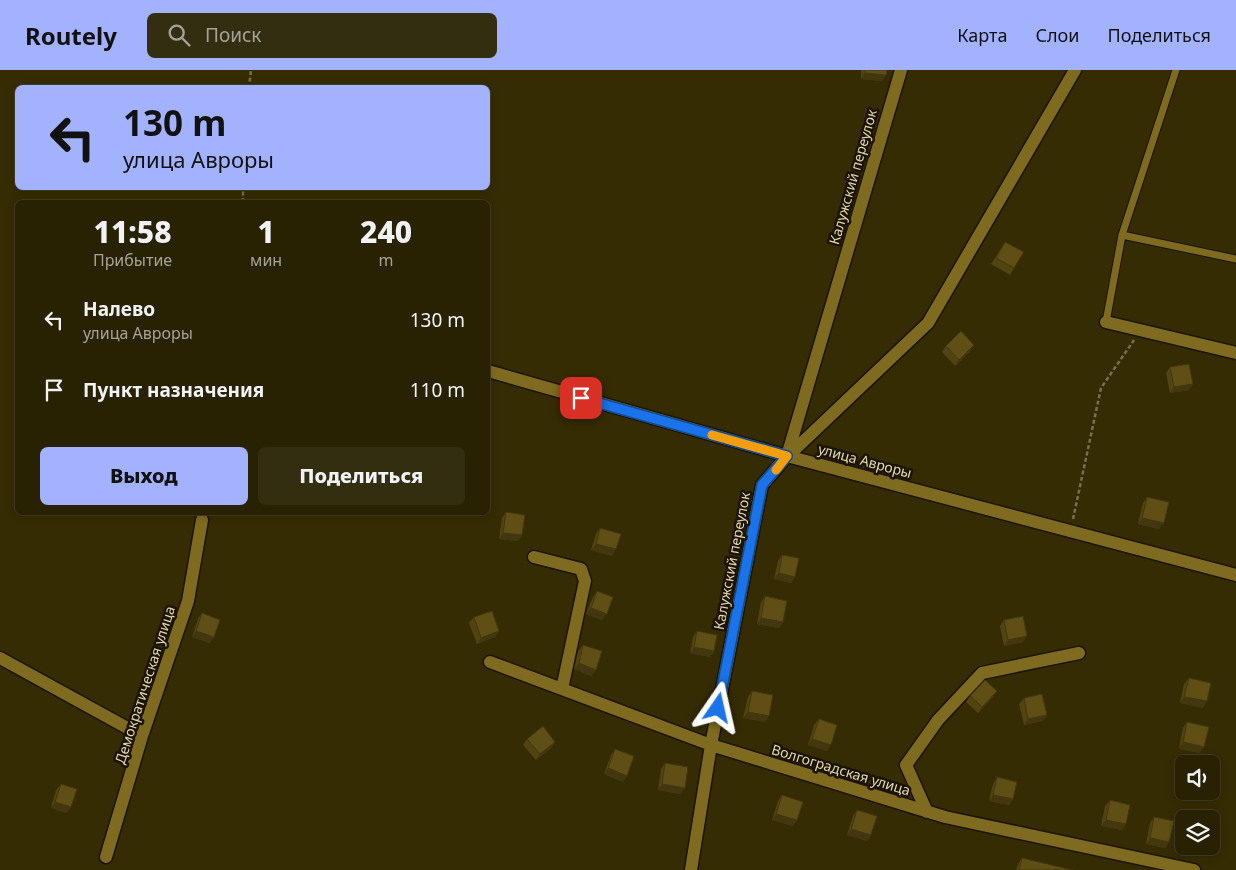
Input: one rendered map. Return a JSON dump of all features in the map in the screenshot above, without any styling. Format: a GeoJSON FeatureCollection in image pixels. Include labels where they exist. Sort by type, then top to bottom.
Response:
{"type":"FeatureCollection","features":[{"type":"Feature","properties":{"kind":"street","name":"Калужский переулок"},"geometry":{"type":"LineString","coordinates":[[691,870],[710,745],[762,485],[787,456],[901,70]]}},
{"type":"Feature","properties":{"kind":"street"},"geometry":{"type":"LineString","coordinates":[[787,456],[928,323],[1075,70]]}},
{"type":"Feature","properties":{"kind":"street"},"geometry":{"type":"LineString","coordinates":[[1106,322],[1236,353]]}},
{"type":"Feature","properties":{"kind":"street","name":"улица Авроры"},"geometry":{"type":"LineString","coordinates":[[490,372],[787,456],[1236,575]]}},
{"type":"Feature","properties":{"kind":"street","name":"Демократическая улица"},"geometry":{"type":"LineString","coordinates":[[106,857],[142,736],[188,601],[202,520]]}},
{"type":"Feature","properties":{"kind":"street"},"geometry":{"type":"LineString","coordinates":[[534,558],[580,569],[585,581],[562,689]]}},
{"type":"Feature","properties":{"kind":"street"},"geometry":{"type":"LineString","coordinates":[[927,812],[906,765],[938,720],[982,673],[1079,653]]}},
{"type":"Feature","properties":{"kind":"street"},"geometry":{"type":"LineString","coordinates":[[0,658],[142,736]]}},
{"type":"Feature","properties":{"kind":"street","name":"Волгоградская улица"},"geometry":{"type":"LineString","coordinates":[[490,662],[710,745],[927,812],[1194,870]]}},
{"type":"Feature","properties":{"kind":"lane"},"geometry":{"type":"LineString","coordinates":[[1106,322],[1122,236],[1176,70]]}},
{"type":"Feature","properties":{"kind":"lane"},"geometry":{"type":"LineString","coordinates":[[1122,236],[1236,259]]}},
{"type":"Feature","properties":{"kind":"path"},"geometry":{"type":"LineString","coordinates":[[248,85],[251,70]]}},
{"type":"Feature","properties":{"kind":"path"},"geometry":{"type":"LineString","coordinates":[[1071,531],[1102,388],[1140,331]]}},
{"type":"Feature","properties":{"kind":"building"},"geometry":{"type":"Polygon","coordinates":[[[865,70],[887,70],[886,75],[865,73],[865,70]]]}},
{"type":"Feature","properties":{"kind":"building"},"geometry":{"type":"Polygon","coordinates":[[[1005,242],[1024,252],[1014,268],[996,258],[1005,242]]]}},
{"type":"Feature","properties":{"kind":"building"},"geometry":{"type":"Polygon","coordinates":[[[961,331],[974,345],[959,360],[946,346],[961,331]]]}},
{"type":"Feature","properties":{"kind":"building"},"geometry":{"type":"Polygon","coordinates":[[[1189,364],[1193,384],[1174,387],[1170,367],[1189,364]]]}},
{"type":"Feature","properties":{"kind":"building"},"geometry":{"type":"Polygon","coordinates":[[[1147,497],[1169,502],[1164,523],[1142,518],[1147,497]]]}},
{"type":"Feature","properties":{"kind":"building"},"geometry":{"type":"Polygon","coordinates":[[[506,512],[525,515],[522,535],[503,533],[506,512]]]}},
{"type":"Feature","properties":{"kind":"building"},"geometry":{"type":"Polygon","coordinates":[[[600,528],[621,534],[616,549],[596,544],[600,528]]]}},
{"type":"Feature","properties":{"kind":"building"},"geometry":{"type":"Polygon","coordinates":[[[782,555],[799,558],[795,577],[779,573],[782,555]]]}},
{"type":"Feature","properties":{"kind":"building"},"geometry":{"type":"Polygon","coordinates":[[[597,591],[613,597],[607,614],[591,608],[597,591]]]}},
{"type":"Feature","properties":{"kind":"building"},"geometry":{"type":"Polygon","coordinates":[[[765,596],[787,601],[783,622],[761,618],[765,596]]]}},
{"type":"Feature","properties":{"kind":"building"},"geometry":{"type":"Polygon","coordinates":[[[492,611],[499,631],[481,638],[474,617],[492,611]]]}},
{"type":"Feature","properties":{"kind":"building"},"geometry":{"type":"Polygon","coordinates":[[[202,613],[220,620],[214,637],[196,631],[202,613]]]}},
{"type":"Feature","properties":{"kind":"building"},"geometry":{"type":"Polygon","coordinates":[[[1023,616],[1027,636],[1008,640],[1004,620],[1023,616]]]}},
{"type":"Feature","properties":{"kind":"building"},"geometry":{"type":"Polygon","coordinates":[[[697,631],[717,635],[714,651],[694,647],[697,631]]]}},
{"type":"Feature","properties":{"kind":"building"},"geometry":{"type":"Polygon","coordinates":[[[583,645],[602,651],[596,670],[579,663],[583,645]]]}},
{"type":"Feature","properties":{"kind":"building"},"geometry":{"type":"Polygon","coordinates":[[[1189,678],[1211,683],[1207,701],[1184,697],[1189,678]]]}},
{"type":"Feature","properties":{"kind":"building"},"geometry":{"type":"Polygon","coordinates":[[[985,680],[997,691],[982,707],[970,696],[985,680]]]}},
{"type":"Feature","properties":{"kind":"building"},"geometry":{"type":"Polygon","coordinates":[[[752,691],[773,695],[769,716],[748,712],[752,691]]]}},
{"type":"Feature","properties":{"kind":"building"},"geometry":{"type":"Polygon","coordinates":[[[1042,694],[1047,715],[1028,719],[1024,698],[1042,694]]]}},
{"type":"Feature","properties":{"kind":"building"},"geometry":{"type":"Polygon","coordinates":[[[819,719],[837,725],[831,745],[812,739],[819,719]]]}},
{"type":"Feature","properties":{"kind":"building"},"geometry":{"type":"Polygon","coordinates":[[[1187,722],[1209,727],[1204,747],[1183,742],[1187,722]]]}},
{"type":"Feature","properties":{"kind":"building"},"geometry":{"type":"Polygon","coordinates":[[[543,726],[555,742],[540,754],[527,739],[543,726]]]}},
{"type":"Feature","properties":{"kind":"building"},"geometry":{"type":"Polygon","coordinates":[[[615,749],[634,756],[627,776],[608,768],[615,749]]]}},
{"type":"Feature","properties":{"kind":"building"},"geometry":{"type":"Polygon","coordinates":[[[665,763],[688,767],[685,788],[662,784],[665,763]]]}},
{"type":"Feature","properties":{"kind":"building"},"geometry":{"type":"Polygon","coordinates":[[[997,777],[1017,782],[1013,799],[993,795],[997,777]]]}},
{"type":"Feature","properties":{"kind":"building"},"geometry":{"type":"Polygon","coordinates":[[[61,784],[77,789],[71,807],[55,802],[61,784]]]}},
{"type":"Feature","properties":{"kind":"building"},"geometry":{"type":"Polygon","coordinates":[[[782,795],[803,802],[797,820],[776,814],[782,795]]]}},
{"type":"Feature","properties":{"kind":"building"},"geometry":{"type":"Polygon","coordinates":[[[1110,800],[1130,805],[1126,824],[1106,820],[1110,800]]]}},
{"type":"Feature","properties":{"kind":"building"},"geometry":{"type":"Polygon","coordinates":[[[857,810],[877,816],[871,835],[851,829],[857,810]]]}},
{"type":"Feature","properties":{"kind":"building"},"geometry":{"type":"Polygon","coordinates":[[[1154,817],[1174,821],[1169,842],[1150,838],[1154,817]]]}},
{"type":"Feature","properties":{"kind":"building"},"geometry":{"type":"Polygon","coordinates":[[[1022,858],[1073,870],[1019,870],[1022,858]]]}},
{"type":"Feature","properties":{"kind":"slow traffic"},"geometry":{"type":"LineString","coordinates":[[712,435],[787,456],[776,470]]}},
{"type":"Feature","properties":{"kind":"route"},"geometry":{"type":"LineString","coordinates":[[581,398],[787,456],[762,485],[718,708]]}}]}
